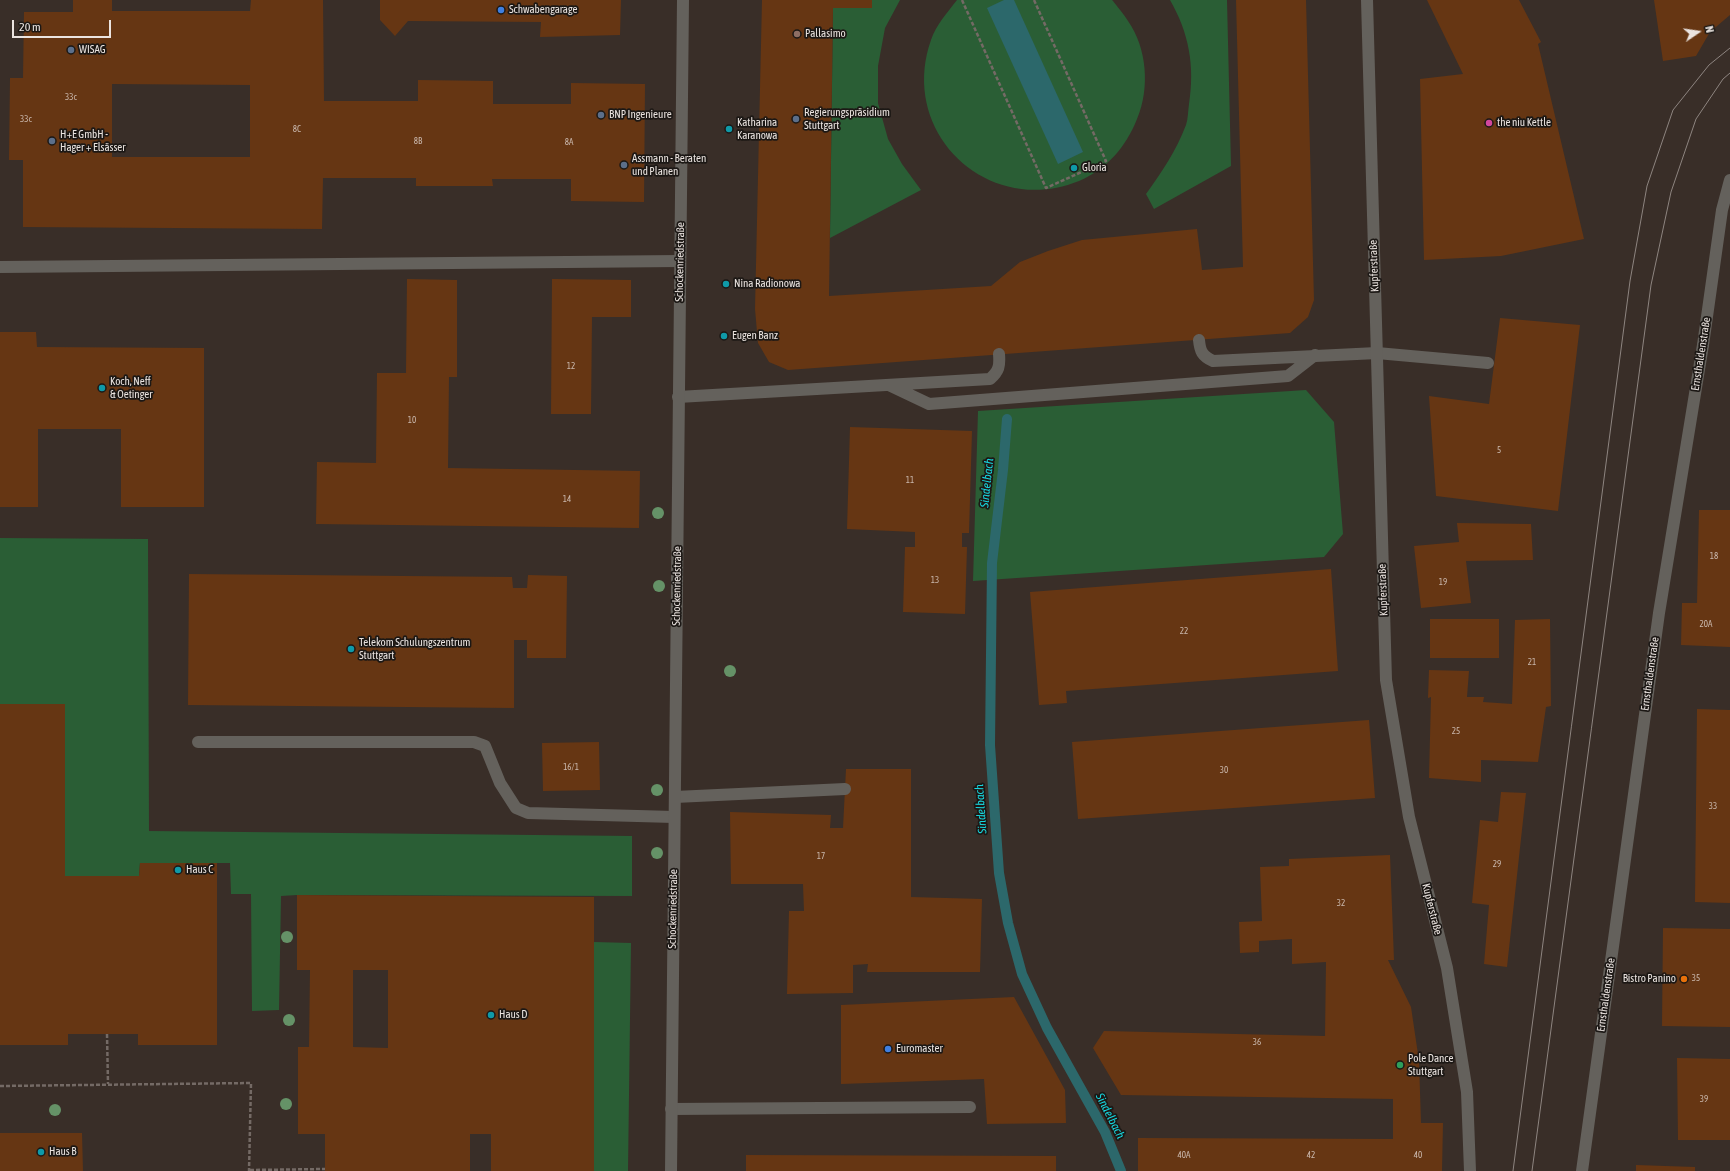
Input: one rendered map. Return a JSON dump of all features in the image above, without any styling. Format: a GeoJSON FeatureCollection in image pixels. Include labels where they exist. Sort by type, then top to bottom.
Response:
{"type":"FeatureCollection","features":[{"type":"Feature","properties":{"kind":"street","name":"Schockenriedstraße"},"geometry":{"type":"LineString","coordinates":[[671,1171],[683,0]]}},
{"type":"Feature","properties":{"kind":"street","name":"Kupferstraße"},"geometry":{"type":"LineString","coordinates":[[1367,0],[1386,680],[1409,817],[1447,968],[1467,1092],[1470,1171]]}},
{"type":"Feature","properties":{"kind":"street","name":"Ernsthaldenstraße"},"geometry":{"type":"LineString","coordinates":[[1582,1171],[1658,621],[1704,346],[1722,210],[1730,180]]}},
{"type":"Feature","properties":{"kind":"street"},"geometry":{"type":"LineString","coordinates":[[0,267],[680,261]]}},
{"type":"Feature","properties":{"kind":"street"},"geometry":{"type":"LineString","coordinates":[[1199,340],[1200,349],[1204,357],[1213,361],[1377,353],[1488,363]]}},
{"type":"Feature","properties":{"kind":"street"},"geometry":{"type":"LineString","coordinates":[[678,397],[990,379],[997,373],[1000,366],[999,354]]}},
{"type":"Feature","properties":{"kind":"street"},"geometry":{"type":"LineString","coordinates":[[889,385],[929,404],[1288,376],[1315,355]]}},
{"type":"Feature","properties":{"kind":"street"},"geometry":{"type":"LineString","coordinates":[[198,742],[474,742],[485,746],[500,783],[516,808],[528,813],[674,817]]}},
{"type":"Feature","properties":{"kind":"street"},"geometry":{"type":"LineString","coordinates":[[674,797],[845,789]]}},
{"type":"Feature","properties":{"kind":"street"},"geometry":{"type":"LineString","coordinates":[[671,1110],[970,1107]]}},
{"type":"Feature","properties":{"kind":"path"},"geometry":{"type":"LineString","coordinates":[[962,0],[1046,188],[1106,161],[1034,0]]}},
{"type":"Feature","properties":{"kind":"path"},"geometry":{"type":"LineString","coordinates":[[107,1034],[108,1084]]}},
{"type":"Feature","properties":{"kind":"path"},"geometry":{"type":"LineString","coordinates":[[0,1086],[251,1083],[250,1170],[325,1169]]}},
{"type":"Feature","properties":{"kind":"green space"},"geometry":{"type":"Polygon","coordinates":[[[872,0],[900,0],[885,28],[878,66],[878,103],[888,139],[902,164],[921,190],[830,238],[833,8],[872,0]]]}},
{"type":"Feature","properties":{"kind":"green space"},"geometry":{"type":"Polygon","coordinates":[[[957,0],[1113,1],[1126,18],[1139,43],[1143,56],[1145,81],[1144,94],[1137,119],[1121,148],[1107,163],[1089,176],[1079,181],[1045,189],[1013,188],[983,177],[958,159],[939,135],[927,106],[924,74],[933,35],[942,19],[957,0]]]}},
{"type":"Feature","properties":{"kind":"green space"},"geometry":{"type":"Polygon","coordinates":[[[1170,0],[1227,0],[1231,166],[1154,209],[1146,194],[1158,178],[1182,135],[1187,120],[1191,90],[1191,63],[1186,37],[1177,12],[1170,0]]]}},
{"type":"Feature","properties":{"kind":"green space"},"geometry":{"type":"Polygon","coordinates":[[[1306,390],[1334,422],[1343,534],[1324,557],[973,581],[978,411],[1306,390]]]}},
{"type":"Feature","properties":{"kind":"green space"},"geometry":{"type":"Polygon","coordinates":[[[0,538],[148,539],[149,831],[632,836],[632,896],[281,896],[279,1010],[252,1011],[251,894],[231,894],[230,863],[140,863],[139,876],[65,876],[65,704],[0,704],[0,538]]]}},
{"type":"Feature","properties":{"kind":"green space"},"geometry":{"type":"Polygon","coordinates":[[[594,942],[631,943],[628,1171],[594,1171],[594,942]]]}},
{"type":"Feature","properties":{"kind":"water"},"geometry":{"type":"Polygon","coordinates":[[[1004,0],[1014,0],[1083,152],[1058,164],[987,8],[1004,0]]]}},
{"type":"Feature","properties":{"kind":"building"},"geometry":{"type":"Polygon","coordinates":[[[73,0],[112,0],[112,11],[250,11],[251,0],[323,0],[324,101],[418,101],[418,80],[493,81],[493,104],[571,104],[571,83],[645,84],[644,202],[571,201],[571,179],[492,179],[493,186],[416,186],[416,178],[323,178],[322,229],[23,227],[23,160],[9,160],[10,78],[23,78],[24,12],[73,12],[73,0]],[[112,84],[112,157],[250,157],[250,85],[112,84]]]}},
{"type":"Feature","properties":{"kind":"building","name":"Schwabengarage"},"geometry":{"type":"Polygon","coordinates":[[[380,0],[621,0],[620,35],[540,37],[541,22],[408,21],[395,36],[380,20],[380,0]]]}},
{"type":"Feature","properties":{"kind":"building","name":"Regierungspräsidium Stuttgart"},"geometry":{"type":"Polygon","coordinates":[[[762,0],[872,0],[872,8],[833,8],[829,296],[991,286],[1020,262],[1082,240],[1197,229],[1202,270],[1243,267],[1236,0],[1306,0],[1314,300],[1308,317],[1290,333],[788,370],[769,362],[758,343],[755,309],[762,0]]]}},
{"type":"Feature","properties":{"kind":"building","name":"the niu Kettle"},"geometry":{"type":"Polygon","coordinates":[[[1427,0],[1519,0],[1541,42],[1538,44],[1584,239],[1501,256],[1424,260],[1420,79],[1463,74],[1427,0]]]}},
{"type":"Feature","properties":{"kind":"building"},"geometry":{"type":"Polygon","coordinates":[[[1654,0],[1730,0],[1730,15],[1710,32],[1696,56],[1663,61],[1654,0]]]}},
{"type":"Feature","properties":{"kind":"building"},"geometry":{"type":"Polygon","coordinates":[[[407,279],[457,280],[457,377],[449,377],[448,468],[640,471],[639,528],[316,524],[317,462],[376,463],[377,373],[406,373],[407,279]]]}},
{"type":"Feature","properties":{"kind":"building"},"geometry":{"type":"Polygon","coordinates":[[[552,279],[631,280],[631,317],[592,317],[591,414],[551,414],[552,279]]]}},
{"type":"Feature","properties":{"kind":"building"},"geometry":{"type":"Polygon","coordinates":[[[1500,318],[1580,325],[1558,511],[1436,496],[1429,396],[1489,404],[1500,318]]]}},
{"type":"Feature","properties":{"kind":"building","name":"Koch, Neff & Oetinger"},"geometry":{"type":"Polygon","coordinates":[[[0,332],[36,332],[37,347],[204,348],[204,507],[121,507],[121,429],[38,429],[38,507],[0,507],[0,332]]]}},
{"type":"Feature","properties":{"kind":"building"},"geometry":{"type":"Polygon","coordinates":[[[850,427],[972,431],[969,533],[962,533],[962,547],[967,547],[965,614],[903,612],[905,547],[915,547],[915,532],[847,529],[850,427]]]}},
{"type":"Feature","properties":{"kind":"building"},"geometry":{"type":"Polygon","coordinates":[[[1699,510],[1730,510],[1730,647],[1681,645],[1682,603],[1697,603],[1699,510]]]}},
{"type":"Feature","properties":{"kind":"building"},"geometry":{"type":"Polygon","coordinates":[[[1457,523],[1531,524],[1533,560],[1466,561],[1471,603],[1421,608],[1414,546],[1459,542],[1457,523]]]}},
{"type":"Feature","properties":{"kind":"building"},"geometry":{"type":"Polygon","coordinates":[[[1331,569],[1338,671],[1066,691],[1067,703],[1039,705],[1030,592],[1331,569]]]}},
{"type":"Feature","properties":{"kind":"building","name":"Telekom Schulungszentrum Stuttgart"},"geometry":{"type":"Polygon","coordinates":[[[189,574],[512,577],[513,588],[527,588],[528,575],[567,576],[566,658],[527,658],[527,640],[514,640],[514,708],[188,705],[189,574]]]}},
{"type":"Feature","properties":{"kind":"building"},"geometry":{"type":"Polygon","coordinates":[[[1430,619],[1499,619],[1499,658],[1430,658],[1430,619]]]}},
{"type":"Feature","properties":{"kind":"building"},"geometry":{"type":"Polygon","coordinates":[[[1550,619],[1551,706],[1546,707],[1538,762],[1481,760],[1481,782],[1429,778],[1431,697],[1428,698],[1429,670],[1469,671],[1467,697],[1484,697],[1483,702],[1512,704],[1515,620],[1550,619]]]}},
{"type":"Feature","properties":{"kind":"building","name":"Haus C"},"geometry":{"type":"Polygon","coordinates":[[[0,704],[65,704],[65,876],[139,876],[140,863],[217,863],[217,1045],[138,1045],[138,1034],[68,1034],[68,1045],[0,1045],[0,704]]]}},
{"type":"Feature","properties":{"kind":"building"},"geometry":{"type":"Polygon","coordinates":[[[1697,709],[1730,710],[1730,903],[1695,902],[1697,709]]]}},
{"type":"Feature","properties":{"kind":"building"},"geometry":{"type":"Polygon","coordinates":[[[1369,720],[1375,798],[1078,819],[1072,742],[1369,720]]]}},
{"type":"Feature","properties":{"kind":"building"},"geometry":{"type":"Polygon","coordinates":[[[599,742],[600,790],[543,791],[542,743],[599,742]]]}},
{"type":"Feature","properties":{"kind":"building"},"geometry":{"type":"Polygon","coordinates":[[[846,769],[911,769],[911,897],[982,899],[980,972],[867,972],[868,964],[853,965],[853,993],[787,994],[789,911],[804,911],[803,884],[731,884],[730,812],[831,815],[830,828],[843,828],[846,769]]]}},
{"type":"Feature","properties":{"kind":"building"},"geometry":{"type":"Polygon","coordinates":[[[1501,792],[1526,793],[1507,967],[1484,964],[1489,905],[1472,903],[1480,820],[1498,822],[1501,792]]]}},
{"type":"Feature","properties":{"kind":"building"},"geometry":{"type":"Polygon","coordinates":[[[1390,855],[1394,960],[1388,960],[1411,1007],[1419,1061],[1421,1123],[1443,1123],[1442,1171],[1138,1171],[1138,1138],[1393,1139],[1393,1099],[1121,1095],[1093,1048],[1104,1031],[1325,1036],[1326,962],[1292,964],[1292,939],[1259,941],[1259,952],[1240,953],[1239,922],[1262,921],[1260,867],[1289,866],[1289,859],[1390,855]]]}},
{"type":"Feature","properties":{"kind":"building","name":"Haus D"},"geometry":{"type":"Polygon","coordinates":[[[297,895],[594,897],[594,1171],[491,1171],[491,1134],[470,1134],[470,1171],[325,1171],[325,1134],[298,1134],[298,1047],[309,1047],[310,970],[297,970],[297,895]],[[353,970],[353,1047],[388,1048],[388,970],[353,970]]]}},
{"type":"Feature","properties":{"kind":"building"},"geometry":{"type":"Polygon","coordinates":[[[1663,928],[1730,929],[1730,1027],[1662,1026],[1663,928]]]}},
{"type":"Feature","properties":{"kind":"building"},"geometry":{"type":"Polygon","coordinates":[[[1014,997],[1065,1090],[1066,1123],[987,1124],[984,1079],[841,1084],[841,1005],[1014,997]]]}},
{"type":"Feature","properties":{"kind":"building"},"geometry":{"type":"Polygon","coordinates":[[[1677,1058],[1730,1059],[1730,1140],[1678,1140],[1677,1058]]]}},
{"type":"Feature","properties":{"kind":"building","name":"Haus B"},"geometry":{"type":"Polygon","coordinates":[[[0,1133],[82,1133],[83,1171],[0,1171],[0,1133]]]}},
{"type":"Feature","properties":{"kind":"building"},"geometry":{"type":"Polygon","coordinates":[[[746,1155],[1056,1156],[1056,1171],[746,1171],[746,1155]]]}},
{"type":"Feature","properties":{"kind":"building"},"geometry":{"type":"Polygon","coordinates":[[[1636,1165],[1695,1167],[1695,1171],[1636,1171],[1636,1165]]]}},
{"type":"Feature","properties":{"kind":"waterway","name":"Sindelbach"},"geometry":{"type":"LineString","coordinates":[[1007,419],[1003,470],[992,563],[990,745],[999,873],[1008,923],[1022,974],[1047,1028],[1105,1132],[1121,1171]]}},
{"type":"Feature","properties":{"kind":"tram line"},"geometry":{"type":"LineString","coordinates":[[1513,1171],[1630,281],[1647,186],[1673,110],[1709,65],[1730,48]]}},
{"type":"Feature","properties":{"kind":"tram line"},"geometry":{"type":"LineString","coordinates":[[1532,1171],[1651,285],[1671,192],[1696,119],[1723,79],[1730,73]]}},
{"type":"Feature","properties":{"kind":"place","name":"Schwabengarage"},"geometry":{"type":"Point","coordinates":[501,10]}},
{"type":"Feature","properties":{"kind":"place","name":"Pallasimo"},"geometry":{"type":"Point","coordinates":[797,34]}},
{"type":"Feature","properties":{"kind":"place","name":"WISAG"},"geometry":{"type":"Point","coordinates":[71,50]}},
{"type":"Feature","properties":{"kind":"place","name":"BNP Ingenieure"},"geometry":{"type":"Point","coordinates":[601,115]}},
{"type":"Feature","properties":{"kind":"place","name":"Regierungspräsidium Stuttgart"},"geometry":{"type":"Point","coordinates":[796,119]}},
{"type":"Feature","properties":{"kind":"place","name":"the niu Kettle"},"geometry":{"type":"Point","coordinates":[1489,123]}},
{"type":"Feature","properties":{"kind":"place","name":"Katharina Karanowa"},"geometry":{"type":"Point","coordinates":[729,129]}},
{"type":"Feature","properties":{"kind":"place","name":"H+E GmbH - Hager + Elsässer"},"geometry":{"type":"Point","coordinates":[52,141]}},
{"type":"Feature","properties":{"kind":"place","name":"Assmann - Beraten und Planen"},"geometry":{"type":"Point","coordinates":[624,165]}},
{"type":"Feature","properties":{"kind":"place","name":"Gloria"},"geometry":{"type":"Point","coordinates":[1074,168]}},
{"type":"Feature","properties":{"kind":"place","name":"Nina Radionowa"},"geometry":{"type":"Point","coordinates":[726,284]}},
{"type":"Feature","properties":{"kind":"place","name":"Eugen Banz"},"geometry":{"type":"Point","coordinates":[724,336]}},
{"type":"Feature","properties":{"kind":"place","name":"Koch, Neff & Oetinger"},"geometry":{"type":"Point","coordinates":[102,388]}},
{"type":"Feature","properties":{"kind":"place","name":"Telekom Schulungszentrum Stuttgart"},"geometry":{"type":"Point","coordinates":[351,649]}},
{"type":"Feature","properties":{"kind":"place","name":"Haus C"},"geometry":{"type":"Point","coordinates":[178,870]}},
{"type":"Feature","properties":{"kind":"place","name":"Bistro Panino"},"geometry":{"type":"Point","coordinates":[1684,979]}},
{"type":"Feature","properties":{"kind":"place","name":"Haus D"},"geometry":{"type":"Point","coordinates":[491,1015]}},
{"type":"Feature","properties":{"kind":"place","name":"Euromaster"},"geometry":{"type":"Point","coordinates":[888,1049]}},
{"type":"Feature","properties":{"kind":"place","name":"Pole Dance Stuttgart"},"geometry":{"type":"Point","coordinates":[1400,1065]}},
{"type":"Feature","properties":{"kind":"place","name":"Haus B"},"geometry":{"type":"Point","coordinates":[41,1152]}}]}
